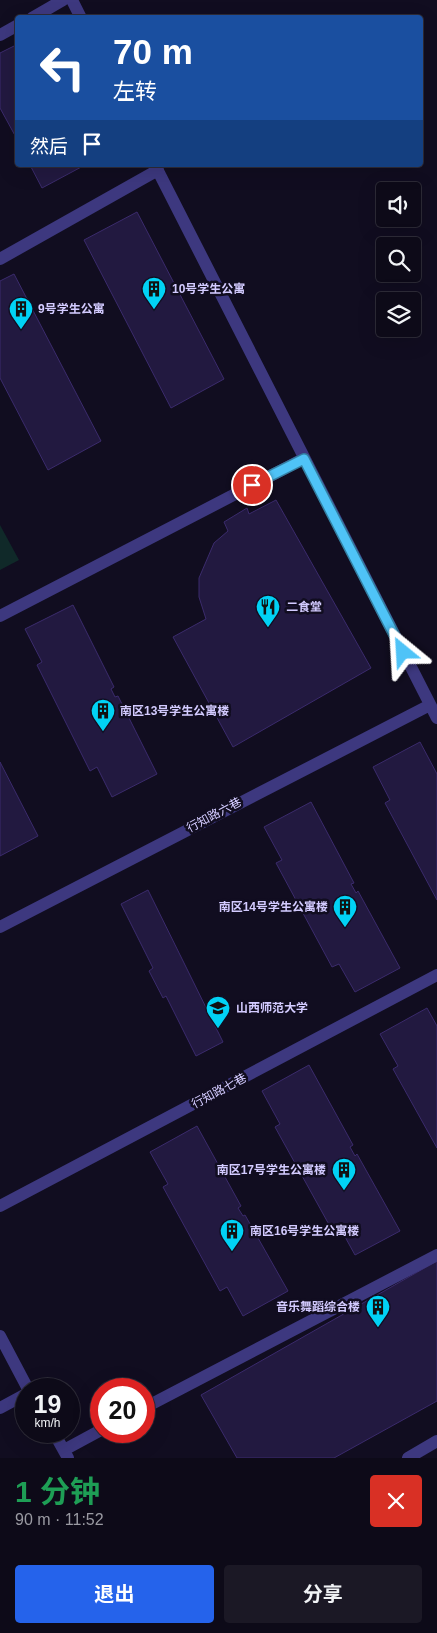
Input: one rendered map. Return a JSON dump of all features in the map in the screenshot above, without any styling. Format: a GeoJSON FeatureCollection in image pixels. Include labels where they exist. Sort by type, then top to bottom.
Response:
{"type":"FeatureCollection","features":[{"type":"Feature","properties":{"kind":"lane"},"geometry":{"type":"LineString","coordinates":[[37,15],[63,0]]}},
{"type":"Feature","properties":{"kind":"lane"},"geometry":{"type":"LineString","coordinates":[[72,0],[80,15]]}},
{"type":"Feature","properties":{"kind":"lane"},"geometry":{"type":"LineString","coordinates":[[0,35],[15,27]]}},
{"type":"Feature","properties":{"kind":"lane"},"geometry":{"type":"LineString","coordinates":[[0,259],[157,168],[437,718]]}},
{"type":"Feature","properties":{"kind":"lane"},"geometry":{"type":"LineString","coordinates":[[0,616],[304,459]]}},
{"type":"Feature","properties":{"kind":"lane","name":"行知路六巷"},"geometry":{"type":"LineString","coordinates":[[0,927],[430,705]]}},
{"type":"Feature","properties":{"kind":"lane","name":"行知路七巷"},"geometry":{"type":"LineString","coordinates":[[0,1206],[437,975]]}},
{"type":"Feature","properties":{"kind":"lane"},"geometry":{"type":"LineString","coordinates":[[155,1402],[437,1255]]}},
{"type":"Feature","properties":{"kind":"lane"},"geometry":{"type":"LineString","coordinates":[[0,1336],[22,1378]]}},
{"type":"Feature","properties":{"kind":"lane"},"geometry":{"type":"LineString","coordinates":[[0,1408],[15,1400]]}},
{"type":"Feature","properties":{"kind":"lane"},"geometry":{"type":"LineString","coordinates":[[60,1443],[66,1454],[90,1438]]}},
{"type":"Feature","properties":{"kind":"lane"},"geometry":{"type":"LineString","coordinates":[[408,1458],[437,1441]]}},
{"type":"Feature","properties":{"kind":"green space"},"geometry":{"type":"Polygon","coordinates":[[[0,525],[19,560],[0,570],[0,525]]]}},
{"type":"Feature","properties":{"kind":"building"},"geometry":{"type":"Polygon","coordinates":[[[15,46],[15,136],[0,108],[0,53],[15,46]]]}},
{"type":"Feature","properties":{"kind":"building"},"geometry":{"type":"Polygon","coordinates":[[[31,167],[81,167],[42,188],[31,167]]]}},
{"type":"Feature","properties":{"kind":"building","name":"10号学生公寓"},"geometry":{"type":"Polygon","coordinates":[[[137,212],[224,379],[171,408],[84,240],[137,212]]]}},
{"type":"Feature","properties":{"kind":"building","name":"9号学生公寓"},"geometry":{"type":"Polygon","coordinates":[[[14,274],[101,441],[48,470],[0,378],[0,281],[14,274]]]}},
{"type":"Feature","properties":{"kind":"building","name":"二食堂"},"geometry":{"type":"Polygon","coordinates":[[[276,500],[371,668],[233,747],[173,637],[206,619],[199,597],[199,578],[214,543],[228,531],[224,522],[247,508],[249,514],[276,500]]]}},
{"type":"Feature","properties":{"kind":"building","name":"南区13号学生公寓楼"},"geometry":{"type":"Polygon","coordinates":[[[73,605],[114,687],[111,689],[115,697],[118,696],[157,774],[112,797],[97,767],[90,771],[37,665],[42,662],[25,629],[73,605]]]}},
{"type":"Feature","properties":{"kind":"building"},"geometry":{"type":"Polygon","coordinates":[[[420,742],[437,774],[437,900],[385,803],[390,800],[373,767],[420,742]]]}},
{"type":"Feature","properties":{"kind":"building"},"geometry":{"type":"Polygon","coordinates":[[[0,762],[38,836],[0,856],[0,762]]]}},
{"type":"Feature","properties":{"kind":"building","name":"南区14号学生公寓楼"},"geometry":{"type":"Polygon","coordinates":[[[311,802],[354,883],[351,884],[356,893],[358,891],[400,968],[355,992],[339,964],[332,967],[276,863],[282,860],[264,827],[311,802]]]}},
{"type":"Feature","properties":{"kind":"building"},"geometry":{"type":"Polygon","coordinates":[[[148,890],[223,1042],[196,1056],[166,996],[163,998],[149,971],[153,968],[121,904],[148,890]]]}},
{"type":"Feature","properties":{"kind":"building"},"geometry":{"type":"Polygon","coordinates":[[[427,1008],[437,1026],[437,1148],[393,1069],[398,1066],[380,1034],[427,1008]]]}},
{"type":"Feature","properties":{"kind":"building","name":"南区17号学生公寓楼"},"geometry":{"type":"Polygon","coordinates":[[[309,1065],[353,1145],[350,1147],[355,1156],[357,1154],[400,1231],[355,1255],[339,1226],[332,1230],[275,1127],[280,1124],[262,1091],[309,1065]]]}},
{"type":"Feature","properties":{"kind":"building","name":"南区16号学生公寓楼"},"geometry":{"type":"Polygon","coordinates":[[[197,1126],[241,1206],[238,1208],[243,1216],[245,1215],[288,1291],[243,1316],[227,1287],[220,1291],[163,1187],[168,1184],[150,1152],[197,1126]]]}},
{"type":"Feature","properties":{"kind":"building","name":"音乐舞蹈综合楼"},"geometry":{"type":"Polygon","coordinates":[[[437,1261],[437,1401],[334,1458],[237,1458],[201,1395],[437,1261]]]}},
{"type":"Feature","properties":{"kind":"place","name":"10号学生公寓"},"geometry":{"type":"Point","coordinates":[154,310]}},
{"type":"Feature","properties":{"kind":"place","name":"9号学生公寓"},"geometry":{"type":"Point","coordinates":[21,330]}},
{"type":"Feature","properties":{"kind":"place","name":"二食堂"},"geometry":{"type":"Point","coordinates":[268,628]}},
{"type":"Feature","properties":{"kind":"place","name":"南区13号学生公寓楼"},"geometry":{"type":"Point","coordinates":[103,732]}},
{"type":"Feature","properties":{"kind":"place","name":"南区14号学生公寓楼"},"geometry":{"type":"Point","coordinates":[345,928]}},
{"type":"Feature","properties":{"kind":"place","name":"山西师范大学"},"geometry":{"type":"Point","coordinates":[218,1029]}},
{"type":"Feature","properties":{"kind":"place","name":"南区17号学生公寓楼"},"geometry":{"type":"Point","coordinates":[344,1191]}},
{"type":"Feature","properties":{"kind":"place","name":"南区16号学生公寓楼"},"geometry":{"type":"Point","coordinates":[232,1252]}},
{"type":"Feature","properties":{"kind":"place","name":"音乐舞蹈综合楼"},"geometry":{"type":"Point","coordinates":[378,1328]}},
{"type":"Feature","properties":{"kind":"route"},"geometry":{"type":"LineString","coordinates":[[252,485],[304,459],[403,652]]}}]}
